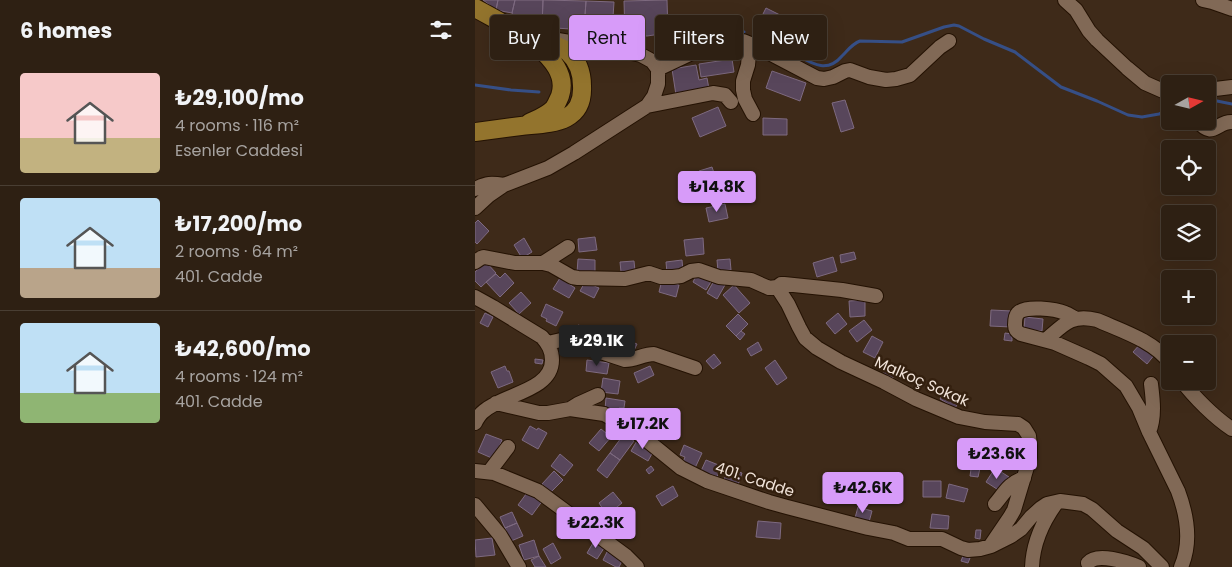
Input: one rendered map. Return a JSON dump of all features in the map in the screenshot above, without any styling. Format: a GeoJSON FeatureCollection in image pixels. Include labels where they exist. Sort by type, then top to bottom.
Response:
{"type":"FeatureCollection","features":[{"type":"Feature","properties":{"kind":"main road"},"geometry":{"type":"LineString","coordinates":[[475,8],[490,16]]}},
{"type":"Feature","properties":{"kind":"main road"},"geometry":{"type":"LineString","coordinates":[[475,132],[546,124],[564,120],[575,110],[583,88],[581,75],[573,58],[559,47]]}},
{"type":"Feature","properties":{"kind":"street"},"geometry":{"type":"LineString","coordinates":[[1065,0],[1076,10],[1097,40],[1145,83],[1161,90]]}},
{"type":"Feature","properties":{"kind":"street"},"geometry":{"type":"LineString","coordinates":[[1203,0],[1232,8]]}},
{"type":"Feature","properties":{"kind":"street"},"geometry":{"type":"LineString","coordinates":[[659,69],[713,43],[733,39],[751,44],[817,78],[833,78],[850,70],[869,77],[886,80],[910,74],[949,41]]}},
{"type":"Feature","properties":{"kind":"street"},"geometry":{"type":"LineString","coordinates":[[559,40],[641,55],[652,61],[659,69],[658,84],[654,96],[647,106]]}},
{"type":"Feature","properties":{"kind":"street"},"geometry":{"type":"LineString","coordinates":[[751,44],[743,81],[743,90],[753,114]]}},
{"type":"Feature","properties":{"kind":"street"},"geometry":{"type":"LineString","coordinates":[[1216,89],[1232,87]]}},
{"type":"Feature","properties":{"kind":"street"},"geometry":{"type":"LineString","coordinates":[[475,208],[504,185],[548,168],[647,106],[713,93],[725,95],[731,102]]}},
{"type":"Feature","properties":{"kind":"street"},"geometry":{"type":"LineString","coordinates":[[1216,128],[1228,122]]}},
{"type":"Feature","properties":{"kind":"street"},"geometry":{"type":"LineString","coordinates":[[475,189],[491,183],[504,185]]}},
{"type":"Feature","properties":{"kind":"street"},"geometry":{"type":"LineString","coordinates":[[543,263],[568,247]]}},
{"type":"Feature","properties":{"kind":"street"},"geometry":{"type":"LineString","coordinates":[[475,262],[484,257],[515,263],[543,263],[578,278],[625,279],[649,273],[673,278],[691,271],[704,270],[719,277],[748,279],[769,288],[787,284],[876,296]]}},
{"type":"Feature","properties":{"kind":"street","name":"Malkoç Sokak"},"geometry":{"type":"LineString","coordinates":[[777,287],[805,338],[817,348],[841,362],[916,399],[959,417],[985,422],[1017,424],[1024,428],[1029,436],[1030,457],[1011,517],[991,546]]}},
{"type":"Feature","properties":{"kind":"street"},"geometry":{"type":"LineString","coordinates":[[475,298],[516,320],[542,337],[552,353],[552,364],[545,379],[479,411],[475,423]]}},
{"type":"Feature","properties":{"kind":"street"},"geometry":{"type":"LineString","coordinates":[[1076,319],[1059,311],[1027,308],[1016,316],[1015,325],[1017,332],[1029,337],[1046,340],[1101,364],[1126,386],[1139,408],[1181,500],[1188,536],[1187,551],[1181,567]]}},
{"type":"Feature","properties":{"kind":"street"},"geometry":{"type":"LineString","coordinates":[[1046,340],[1065,324],[1076,319],[1085,318],[1097,320],[1132,336],[1161,352]]}},
{"type":"Feature","properties":{"kind":"street"},"geometry":{"type":"LineString","coordinates":[[547,343],[561,340],[568,341],[625,360],[654,354],[695,368]]}},
{"type":"Feature","properties":{"kind":"street"},"geometry":{"type":"LineString","coordinates":[[1149,432],[1152,425],[1153,408],[1151,384]]}},
{"type":"Feature","properties":{"kind":"street"},"geometry":{"type":"LineString","coordinates":[[1190,390],[1212,413],[1232,429]]}},
{"type":"Feature","properties":{"kind":"street"},"geometry":{"type":"LineString","coordinates":[[570,409],[584,401],[599,400],[585,411]]}},
{"type":"Feature","properties":{"kind":"street","name":"401. Cadde"},"geometry":{"type":"LineString","coordinates":[[496,403],[548,414],[570,409],[604,414],[639,434],[681,468],[707,481],[769,502],[867,528],[894,533],[909,539],[942,539],[968,550],[991,546],[1006,539],[1016,533],[1041,508],[1047,504],[1057,502]]}},
{"type":"Feature","properties":{"kind":"street"},"geometry":{"type":"LineString","coordinates":[[489,472],[508,447]]}},
{"type":"Feature","properties":{"kind":"street"},"geometry":{"type":"LineString","coordinates":[[475,471],[489,472],[538,491],[626,556],[637,567]]}},
{"type":"Feature","properties":{"kind":"street"},"geometry":{"type":"LineString","coordinates":[[995,504],[1009,485],[1024,478]]}},
{"type":"Feature","properties":{"kind":"street"},"geometry":{"type":"LineString","coordinates":[[1032,567],[1039,532],[1049,512],[1057,502],[1083,504],[1092,509],[1117,531],[1143,548],[1162,567]]}},
{"type":"Feature","properties":{"kind":"street"},"geometry":{"type":"LineString","coordinates":[[475,505],[500,534],[519,567]]}},
{"type":"Feature","properties":{"kind":"street"},"geometry":{"type":"LineString","coordinates":[[1088,564],[1091,560],[1095,559],[1113,560],[1139,567]]}},
{"type":"Feature","properties":{"kind":"building"},"geometry":{"type":"Polygon","coordinates":[[[483,0],[498,0],[496,10],[483,0]]]}},
{"type":"Feature","properties":{"kind":"building"},"geometry":{"type":"Polygon","coordinates":[[[498,0],[515,0],[512,13],[496,10],[498,0]]]}},
{"type":"Feature","properties":{"kind":"building"},"geometry":{"type":"Polygon","coordinates":[[[515,0],[543,0],[542,15],[513,15],[515,0]]]}},
{"type":"Feature","properties":{"kind":"building"},"geometry":{"type":"Polygon","coordinates":[[[543,0],[586,1],[585,15],[569,15],[569,29],[559,28],[559,15],[542,15],[543,0]]]}},
{"type":"Feature","properties":{"kind":"building"},"geometry":{"type":"Polygon","coordinates":[[[667,0],[667,15],[655,15],[655,35],[645,36],[645,15],[624,15],[624,1],[667,0]]]}},
{"type":"Feature","properties":{"kind":"building"},"geometry":{"type":"Polygon","coordinates":[[[586,1],[614,2],[613,15],[585,15],[586,1]]]}},
{"type":"Feature","properties":{"kind":"building"},"geometry":{"type":"Polygon","coordinates":[[[766,8],[780,15],[762,15],[766,8]]]}},
{"type":"Feature","properties":{"kind":"building"},"geometry":{"type":"Polygon","coordinates":[[[732,60],[734,72],[701,77],[699,64],[732,60]]]}},
{"type":"Feature","properties":{"kind":"building"},"geometry":{"type":"Polygon","coordinates":[[[696,65],[699,80],[707,78],[709,89],[676,95],[672,69],[696,65]]]}},
{"type":"Feature","properties":{"kind":"building"},"geometry":{"type":"Polygon","coordinates":[[[772,71],[806,83],[800,101],[766,88],[772,71]]]}},
{"type":"Feature","properties":{"kind":"building"},"geometry":{"type":"Polygon","coordinates":[[[845,100],[854,128],[841,132],[832,103],[845,100]]]}},
{"type":"Feature","properties":{"kind":"building"},"geometry":{"type":"Polygon","coordinates":[[[718,107],[726,126],[700,137],[692,118],[718,107]]]}},
{"type":"Feature","properties":{"kind":"building"},"geometry":{"type":"Polygon","coordinates":[[[763,118],[787,119],[787,135],[763,135],[763,118]]]}},
{"type":"Feature","properties":{"kind":"building"},"geometry":{"type":"Polygon","coordinates":[[[712,167],[717,182],[704,186],[699,171],[712,167]]]}},
{"type":"Feature","properties":{"kind":"building"},"geometry":{"type":"Polygon","coordinates":[[[725,204],[728,218],[709,222],[706,208],[725,204]]]}},
{"type":"Feature","properties":{"kind":"building"},"geometry":{"type":"Polygon","coordinates":[[[478,220],[489,231],[477,244],[475,242],[475,223],[478,220]]]}},
{"type":"Feature","properties":{"kind":"building"},"geometry":{"type":"Polygon","coordinates":[[[595,237],[597,250],[579,252],[578,239],[595,237]]]}},
{"type":"Feature","properties":{"kind":"building"},"geometry":{"type":"Polygon","coordinates":[[[524,238],[532,252],[522,258],[514,245],[524,238]]]}},
{"type":"Feature","properties":{"kind":"building"},"geometry":{"type":"Polygon","coordinates":[[[703,238],[704,254],[686,256],[684,240],[703,238]]]}},
{"type":"Feature","properties":{"kind":"building"},"geometry":{"type":"Polygon","coordinates":[[[854,252],[856,259],[841,263],[840,255],[854,252]]]}},
{"type":"Feature","properties":{"kind":"building"},"geometry":{"type":"Polygon","coordinates":[[[833,257],[837,271],[817,277],[813,263],[833,257]]]}},
{"type":"Feature","properties":{"kind":"building"},"geometry":{"type":"Polygon","coordinates":[[[578,259],[595,260],[595,274],[577,273],[578,259]]]}},
{"type":"Feature","properties":{"kind":"building"},"geometry":{"type":"Polygon","coordinates":[[[730,259],[731,270],[718,271],[717,260],[730,259]]]}},
{"type":"Feature","properties":{"kind":"building"},"geometry":{"type":"Polygon","coordinates":[[[682,260],[683,271],[667,273],[666,262],[682,260]]]}},
{"type":"Feature","properties":{"kind":"building"},"geometry":{"type":"Polygon","coordinates":[[[634,261],[635,271],[621,272],[620,262],[634,261]]]}},
{"type":"Feature","properties":{"kind":"building"},"geometry":{"type":"Polygon","coordinates":[[[486,262],[496,273],[481,287],[475,281],[475,272],[486,262]]]}},
{"type":"Feature","properties":{"kind":"building"},"geometry":{"type":"Polygon","coordinates":[[[698,272],[712,280],[706,290],[693,282],[698,272]]]}},
{"type":"Feature","properties":{"kind":"building"},"geometry":{"type":"Polygon","coordinates":[[[505,273],[514,283],[500,297],[486,282],[496,274],[500,278],[505,273]]]}},
{"type":"Feature","properties":{"kind":"building"},"geometry":{"type":"Polygon","coordinates":[[[560,278],[575,288],[569,298],[553,289],[560,278]]]}},
{"type":"Feature","properties":{"kind":"building"},"geometry":{"type":"Polygon","coordinates":[[[715,279],[725,285],[717,299],[707,293],[715,279]]]}},
{"type":"Feature","properties":{"kind":"building"},"geometry":{"type":"Polygon","coordinates":[[[662,280],[679,285],[676,297],[659,292],[662,280]]]}},
{"type":"Feature","properties":{"kind":"building"},"geometry":{"type":"Polygon","coordinates":[[[585,282],[599,288],[594,298],[580,291],[585,282]]]}},
{"type":"Feature","properties":{"kind":"building"},"geometry":{"type":"Polygon","coordinates":[[[734,285],[750,303],[739,313],[723,295],[734,285]]]}},
{"type":"Feature","properties":{"kind":"building"},"geometry":{"type":"Polygon","coordinates":[[[521,292],[531,303],[519,314],[509,303],[521,292]]]}},
{"type":"Feature","properties":{"kind":"building"},"geometry":{"type":"Polygon","coordinates":[[[865,300],[865,316],[850,317],[849,301],[865,300]]]}},
{"type":"Feature","properties":{"kind":"building"},"geometry":{"type":"Polygon","coordinates":[[[546,304],[563,312],[556,326],[541,316],[546,304]]]}},
{"type":"Feature","properties":{"kind":"building"},"geometry":{"type":"Polygon","coordinates":[[[991,310],[1012,311],[1011,327],[990,326],[991,310]]]}},
{"type":"Feature","properties":{"kind":"building"},"geometry":{"type":"Polygon","coordinates":[[[485,313],[493,317],[488,327],[480,323],[485,313]]]}},
{"type":"Feature","properties":{"kind":"building"},"geometry":{"type":"Polygon","coordinates":[[[838,313],[847,324],[835,334],[826,323],[838,313]]]}},
{"type":"Feature","properties":{"kind":"building"},"geometry":{"type":"Polygon","coordinates":[[[738,314],[748,324],[736,336],[726,326],[738,314]]]}},
{"type":"Feature","properties":{"kind":"building"},"geometry":{"type":"Polygon","coordinates":[[[1025,317],[1043,319],[1042,331],[1024,329],[1025,317]]]}},
{"type":"Feature","properties":{"kind":"building"},"geometry":{"type":"Polygon","coordinates":[[[864,320],[872,330],[857,342],[849,331],[864,320]]]}},
{"type":"Feature","properties":{"kind":"building"},"geometry":{"type":"Polygon","coordinates":[[[578,325],[592,329],[589,339],[575,335],[578,325]]]}},
{"type":"Feature","properties":{"kind":"building"},"geometry":{"type":"Polygon","coordinates":[[[599,328],[615,335],[609,348],[594,342],[599,328]]]}},
{"type":"Feature","properties":{"kind":"building"},"geometry":{"type":"Polygon","coordinates":[[[741,331],[745,334],[740,340],[736,336],[741,331]]]}},
{"type":"Feature","properties":{"kind":"building"},"geometry":{"type":"Polygon","coordinates":[[[1005,333],[1012,334],[1012,341],[1004,340],[1005,333]]]}},
{"type":"Feature","properties":{"kind":"building"},"geometry":{"type":"Polygon","coordinates":[[[617,336],[637,344],[631,357],[611,349],[617,336]]]}},
{"type":"Feature","properties":{"kind":"building"},"geometry":{"type":"Polygon","coordinates":[[[872,336],[883,342],[875,358],[863,352],[872,336]]]}},
{"type":"Feature","properties":{"kind":"building"},"geometry":{"type":"Polygon","coordinates":[[[758,342],[762,350],[751,356],[747,349],[758,342]]]}},
{"type":"Feature","properties":{"kind":"building"},"geometry":{"type":"Polygon","coordinates":[[[1141,343],[1155,354],[1147,364],[1133,352],[1141,343]]]}},
{"type":"Feature","properties":{"kind":"building"},"geometry":{"type":"Polygon","coordinates":[[[714,354],[721,363],[713,369],[706,361],[714,354]]]}},
{"type":"Feature","properties":{"kind":"building"},"geometry":{"type":"Polygon","coordinates":[[[535,359],[543,360],[542,364],[535,363],[535,359]]]}},
{"type":"Feature","properties":{"kind":"building"},"geometry":{"type":"Polygon","coordinates":[[[587,360],[609,363],[607,374],[586,371],[587,360]]]}},
{"type":"Feature","properties":{"kind":"building"},"geometry":{"type":"Polygon","coordinates":[[[775,360],[787,378],[777,385],[765,368],[775,360]]]}},
{"type":"Feature","properties":{"kind":"building"},"geometry":{"type":"Polygon","coordinates":[[[505,366],[513,382],[498,388],[491,372],[505,366]]]}},
{"type":"Feature","properties":{"kind":"building"},"geometry":{"type":"Polygon","coordinates":[[[650,366],[654,375],[638,383],[634,373],[650,366]]]}},
{"type":"Feature","properties":{"kind":"building"},"geometry":{"type":"Polygon","coordinates":[[[887,366],[896,371],[892,379],[883,374],[887,366]]]}},
{"type":"Feature","properties":{"kind":"building"},"geometry":{"type":"Polygon","coordinates":[[[603,378],[620,381],[618,394],[601,392],[603,378]]]}},
{"type":"Feature","properties":{"kind":"building"},"geometry":{"type":"Polygon","coordinates":[[[947,387],[963,396],[955,408],[940,399],[947,387]]]}},
{"type":"Feature","properties":{"kind":"building"},"geometry":{"type":"Polygon","coordinates":[[[606,398],[625,401],[624,408],[619,408],[618,411],[605,409],[606,398]]]}},
{"type":"Feature","properties":{"kind":"building"},"geometry":{"type":"Polygon","coordinates":[[[653,421],[666,429],[659,441],[646,434],[653,421]]]}},
{"type":"Feature","properties":{"kind":"building"},"geometry":{"type":"Polygon","coordinates":[[[530,426],[547,433],[538,449],[522,440],[530,426]]]}},
{"type":"Feature","properties":{"kind":"building"},"geometry":{"type":"Polygon","coordinates":[[[601,429],[611,437],[599,451],[589,443],[601,429]]]}},
{"type":"Feature","properties":{"kind":"building"},"geometry":{"type":"Polygon","coordinates":[[[486,434],[502,440],[494,459],[478,452],[486,434]]]}},
{"type":"Feature","properties":{"kind":"building"},"geometry":{"type":"Polygon","coordinates":[[[624,434],[634,441],[620,460],[610,453],[624,434]]]}},
{"type":"Feature","properties":{"kind":"building"},"geometry":{"type":"Polygon","coordinates":[[[638,439],[654,450],[648,461],[631,451],[638,439]]]}},
{"type":"Feature","properties":{"kind":"building"},"geometry":{"type":"Polygon","coordinates":[[[684,445],[702,453],[695,468],[683,462],[685,457],[680,455],[684,445]]]}},
{"type":"Feature","properties":{"kind":"building"},"geometry":{"type":"Polygon","coordinates":[[[610,453],[620,460],[607,478],[597,470],[610,453]]]}},
{"type":"Feature","properties":{"kind":"building"},"geometry":{"type":"Polygon","coordinates":[[[560,454],[573,465],[564,476],[551,466],[560,454]]]}},
{"type":"Feature","properties":{"kind":"building"},"geometry":{"type":"Polygon","coordinates":[[[706,460],[721,466],[717,477],[701,471],[706,460]]]}},
{"type":"Feature","properties":{"kind":"building"},"geometry":{"type":"Polygon","coordinates":[[[972,462],[981,464],[978,477],[970,476],[972,462]]]}},
{"type":"Feature","properties":{"kind":"building"},"geometry":{"type":"Polygon","coordinates":[[[651,466],[654,470],[649,474],[646,470],[651,466]]]}},
{"type":"Feature","properties":{"kind":"building"},"geometry":{"type":"Polygon","coordinates":[[[728,468],[742,473],[738,485],[724,480],[728,468]]]}},
{"type":"Feature","properties":{"kind":"building"},"geometry":{"type":"Polygon","coordinates":[[[995,468],[1009,477],[1000,491],[986,482],[995,468]]]}},
{"type":"Feature","properties":{"kind":"building"},"geometry":{"type":"Polygon","coordinates":[[[554,471],[563,480],[551,492],[542,484],[554,471]]]}},
{"type":"Feature","properties":{"kind":"building"},"geometry":{"type":"Polygon","coordinates":[[[923,481],[941,481],[941,497],[923,497],[923,481]]]}},
{"type":"Feature","properties":{"kind":"building"},"geometry":{"type":"Polygon","coordinates":[[[949,484],[968,489],[964,502],[946,498],[949,484]]]}},
{"type":"Feature","properties":{"kind":"building"},"geometry":{"type":"Polygon","coordinates":[[[673,486],[678,496],[662,506],[656,496],[673,486]]]}},
{"type":"Feature","properties":{"kind":"building"},"geometry":{"type":"Polygon","coordinates":[[[529,490],[543,500],[532,515],[518,505],[529,490]]]}},
{"type":"Feature","properties":{"kind":"building"},"geometry":{"type":"Polygon","coordinates":[[[613,492],[622,503],[607,515],[599,503],[613,492]]]}},
{"type":"Feature","properties":{"kind":"building"},"geometry":{"type":"Polygon","coordinates":[[[858,507],[872,511],[869,522],[855,518],[858,507]]]}},
{"type":"Feature","properties":{"kind":"building"},"geometry":{"type":"Polygon","coordinates":[[[512,512],[517,523],[505,528],[500,517],[512,512]]]}},
{"type":"Feature","properties":{"kind":"building"},"geometry":{"type":"Polygon","coordinates":[[[932,514],[949,516],[948,529],[930,528],[932,514]]]}},
{"type":"Feature","properties":{"kind":"building"},"geometry":{"type":"Polygon","coordinates":[[[758,521],[781,523],[780,539],[756,537],[758,521]]]}},
{"type":"Feature","properties":{"kind":"building"},"geometry":{"type":"Polygon","coordinates":[[[517,523],[523,536],[511,541],[505,528],[517,523]]]}},
{"type":"Feature","properties":{"kind":"building"},"geometry":{"type":"Polygon","coordinates":[[[976,530],[981,530],[980,539],[975,538],[976,530]]]}},
{"type":"Feature","properties":{"kind":"building"},"geometry":{"type":"Polygon","coordinates":[[[492,538],[495,555],[476,557],[475,540],[492,538]]]}},
{"type":"Feature","properties":{"kind":"building"},"geometry":{"type":"Polygon","coordinates":[[[596,538],[606,545],[597,559],[587,553],[596,538]]]}},
{"type":"Feature","properties":{"kind":"building"},"geometry":{"type":"Polygon","coordinates":[[[534,540],[539,556],[524,560],[519,545],[534,540]]]}},
{"type":"Feature","properties":{"kind":"building"},"geometry":{"type":"Polygon","coordinates":[[[553,543],[561,558],[551,564],[543,549],[553,543]]]}},
{"type":"Feature","properties":{"kind":"building"},"geometry":{"type":"Polygon","coordinates":[[[609,548],[624,557],[619,567],[603,560],[609,548]]]}},
{"type":"Feature","properties":{"kind":"building"},"geometry":{"type":"Polygon","coordinates":[[[539,556],[546,567],[535,567],[531,560],[539,556]]]}},
{"type":"Feature","properties":{"kind":"building"},"geometry":{"type":"Polygon","coordinates":[[[963,556],[970,558],[968,563],[961,561],[963,556]]]}},
{"type":"Feature","properties":{"kind":"waterway"},"geometry":{"type":"LineString","coordinates":[[806,60],[818,65],[830,65],[836,62],[852,45],[860,41],[902,42],[954,25],[1015,52],[1061,87],[1128,115],[1142,117],[1161,113]]}},
{"type":"Feature","properties":{"kind":"waterway"},"geometry":{"type":"LineString","coordinates":[[475,85],[539,92]]}},
{"type":"Feature","properties":{"kind":"waterway"},"geometry":{"type":"LineString","coordinates":[[1216,101],[1232,104]]}}]}
